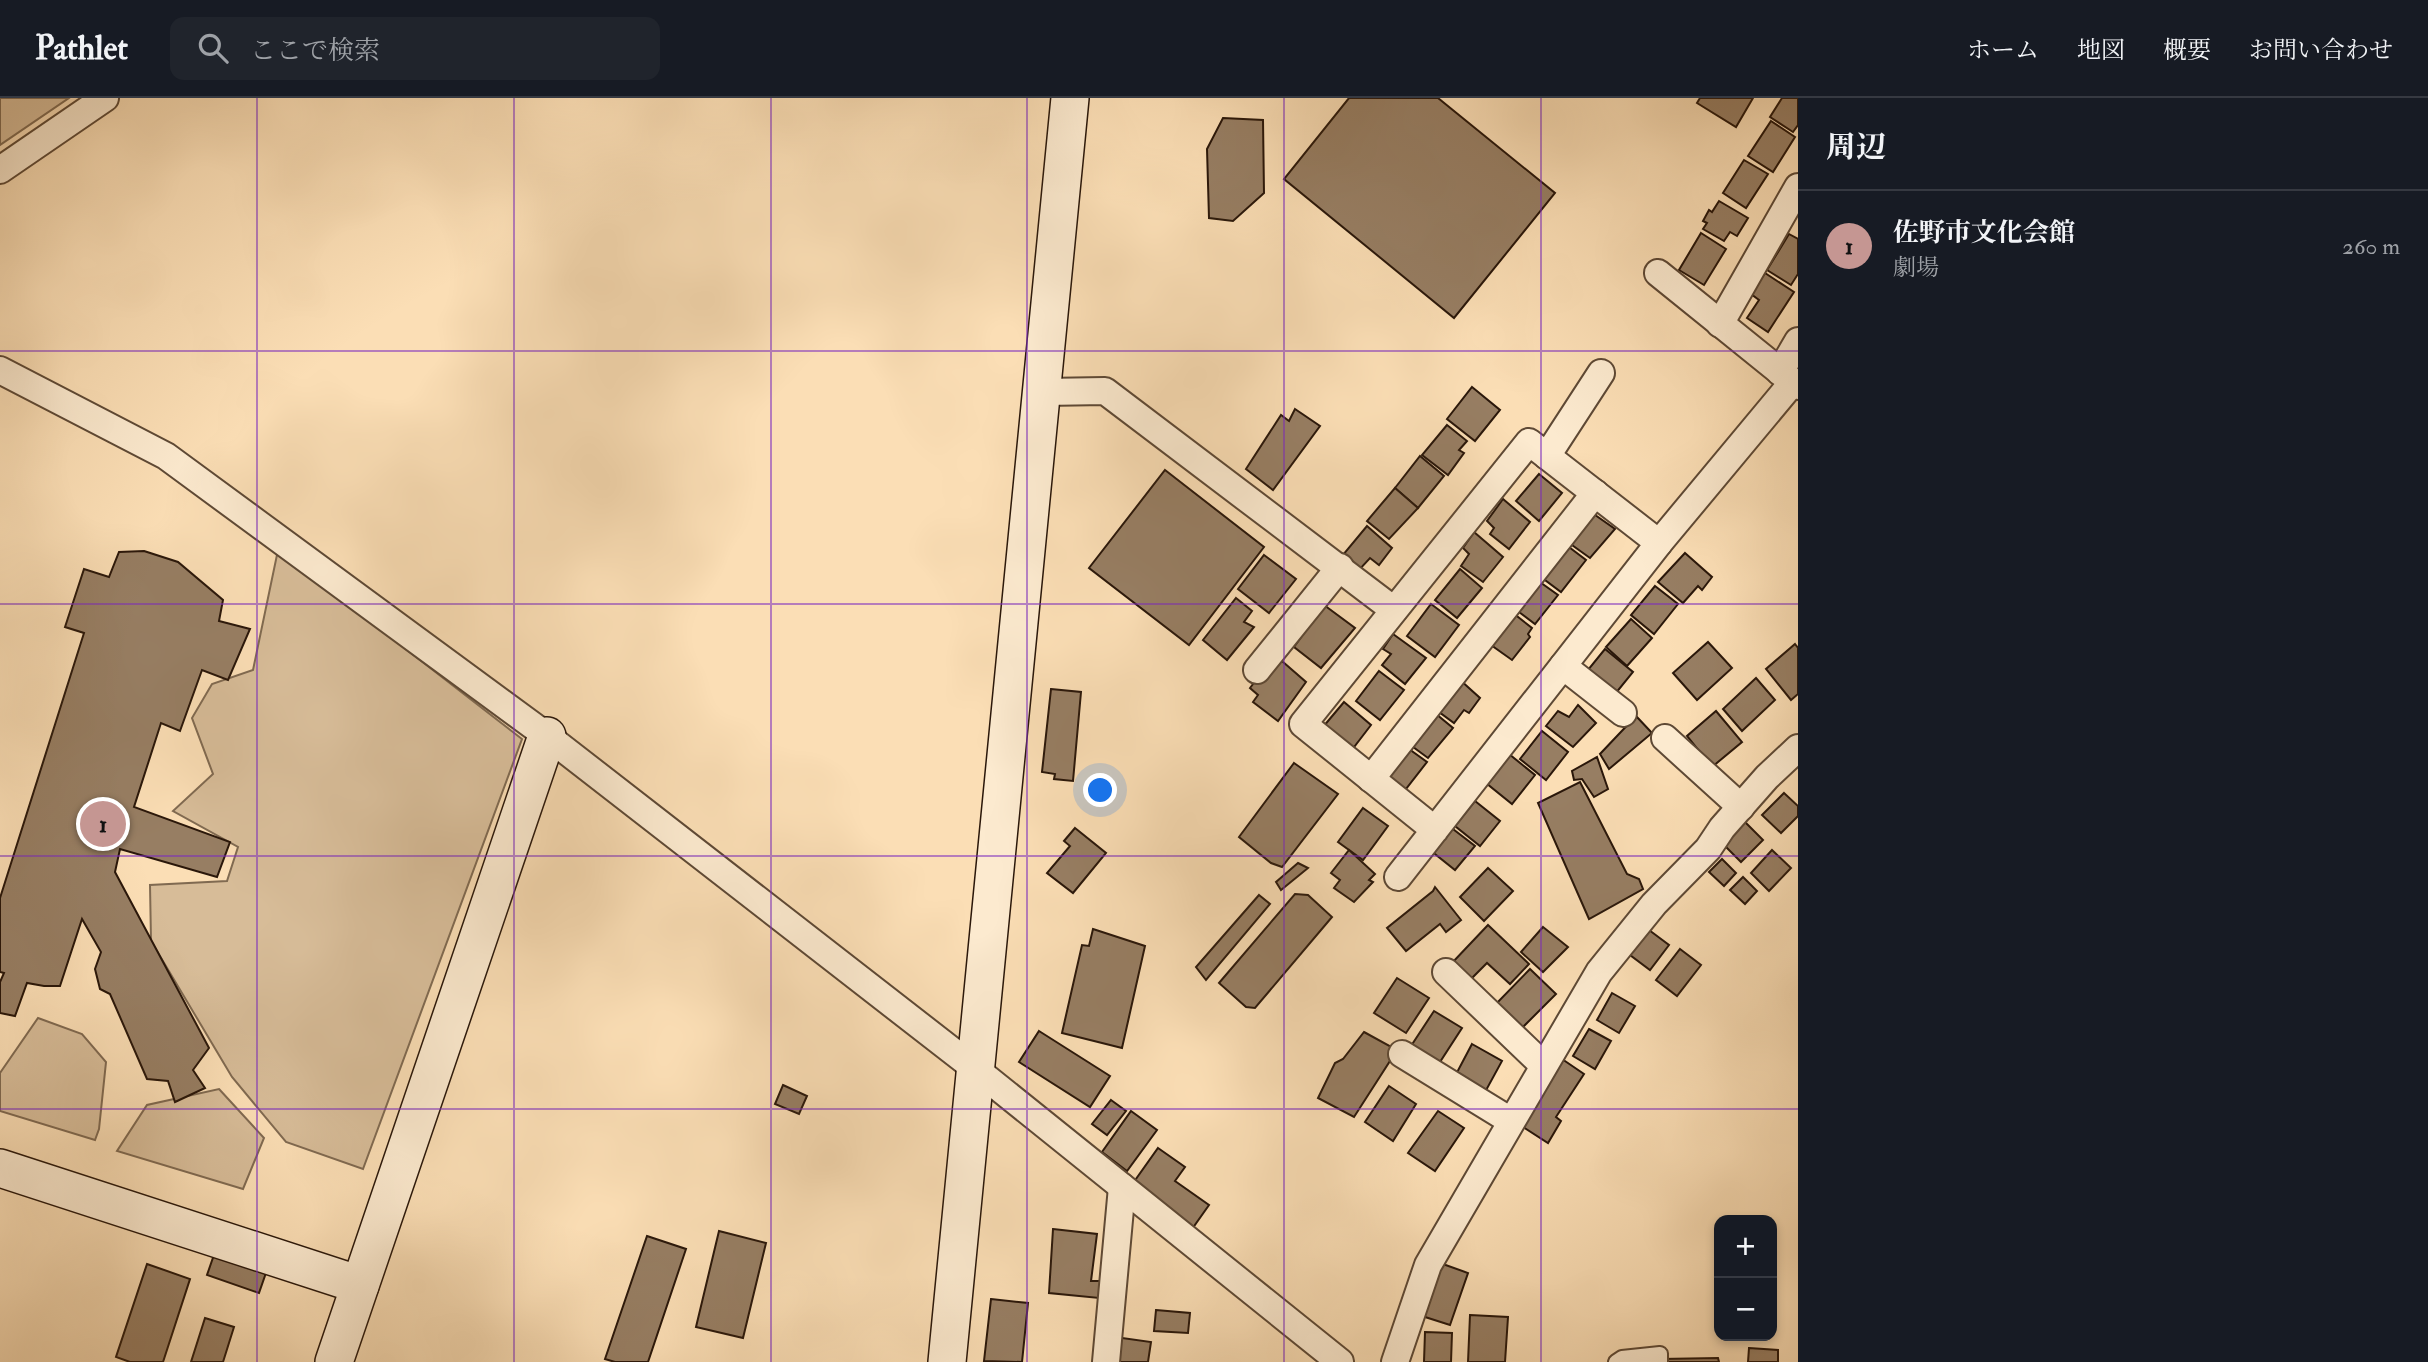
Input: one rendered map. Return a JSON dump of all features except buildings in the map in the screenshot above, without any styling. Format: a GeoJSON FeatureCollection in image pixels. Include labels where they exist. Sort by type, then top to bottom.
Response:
{"type":"FeatureCollection","features":[{"type":"Feature","properties":{"kind":"street"},"geometry":{"type":"LineString","coordinates":[[0,170],[106,98]]}},
{"type":"Feature","properties":{"kind":"street"},"geometry":{"type":"LineString","coordinates":[[947,1362],[973,1067],[1044,392],[1070,98]]}},
{"type":"Feature","properties":{"kind":"street"},"geometry":{"type":"LineString","coordinates":[[1720,324],[1798,187]]}},
{"type":"Feature","properties":{"kind":"street"},"geometry":{"type":"LineString","coordinates":[[1658,274],[1790,380]]}},
{"type":"Feature","properties":{"kind":"street"},"geometry":{"type":"LineString","coordinates":[[1398,877],[1790,380],[1798,341]]}},
{"type":"Feature","properties":{"kind":"street"},"geometry":{"type":"LineString","coordinates":[[0,370],[166,456],[547,736],[973,1067],[1340,1362]]}},
{"type":"Feature","properties":{"kind":"street"},"geometry":{"type":"LineString","coordinates":[[1547,456],[1601,373]]}},
{"type":"Feature","properties":{"kind":"street"},"geometry":{"type":"LineString","coordinates":[[1044,392],[1105,391],[1394,610]]}},
{"type":"Feature","properties":{"kind":"street"},"geometry":{"type":"LineString","coordinates":[[1435,830],[1303,724],[1530,442],[1659,543]]}},
{"type":"Feature","properties":{"kind":"street"},"geometry":{"type":"LineString","coordinates":[[1371,779],[1595,493]]}},
{"type":"Feature","properties":{"kind":"street"},"geometry":{"type":"LineString","coordinates":[[1257,670],[1340,568]]}},
{"type":"Feature","properties":{"kind":"street"},"geometry":{"type":"LineString","coordinates":[[1563,666],[1623,713]]}},
{"type":"Feature","properties":{"kind":"street"},"geometry":{"type":"LineString","coordinates":[[334,1362],[547,736]]}},
{"type":"Feature","properties":{"kind":"street"},"geometry":{"type":"LineString","coordinates":[[1665,738],[1741,807]]}},
{"type":"Feature","properties":{"kind":"street"},"geometry":{"type":"LineString","coordinates":[[1395,1362],[1428,1265],[1599,972],[1654,904],[1708,849],[1767,777],[1798,748]]}},
{"type":"Feature","properties":{"kind":"street"},"geometry":{"type":"LineString","coordinates":[[1446,972],[1543,1065]]}},
{"type":"Feature","properties":{"kind":"street"},"geometry":{"type":"LineString","coordinates":[[1402,1054],[1511,1121]]}},
{"type":"Feature","properties":{"kind":"street"},"geometry":{"type":"LineString","coordinates":[[0,1168],[360,1285]]}},
{"type":"Feature","properties":{"kind":"street"},"geometry":{"type":"LineString","coordinates":[[1106,1362],[1122,1187]]}},
{"type":"Feature","properties":{"kind":"lane"},"geometry":{"type":"LineString","coordinates":[[1616,1362],[1622,1358],[1660,1354],[1660,1362]]}},
{"type":"Feature","properties":{"kind":"shaded area"},"geometry":{"type":"Polygon","coordinates":[[[0,98],[69,98],[0,145],[0,98]]]}},
{"type":"Feature","properties":{"kind":"shaded area"},"geometry":{"type":"Polygon","coordinates":[[[278,550],[522,739],[363,1169],[286,1142],[232,1077],[151,941],[150,885],[227,881],[238,847],[173,811],[213,774],[192,718],[212,684],[253,670],[278,550]]]}},
{"type":"Feature","properties":{"kind":"shaded area"},"geometry":{"type":"Polygon","coordinates":[[[38,1018],[82,1034],[106,1062],[99,1129],[95,1140],[0,1111],[0,1073],[38,1018]]]}},
{"type":"Feature","properties":{"kind":"shaded area"},"geometry":{"type":"Polygon","coordinates":[[[219,1089],[264,1138],[243,1189],[117,1151],[147,1105],[219,1089]]]}},
{"type":"Feature","properties":{"kind":"place","name":"佐野市文化会館"},"geometry":{"type":"Point","coordinates":[103,824]}}]}
